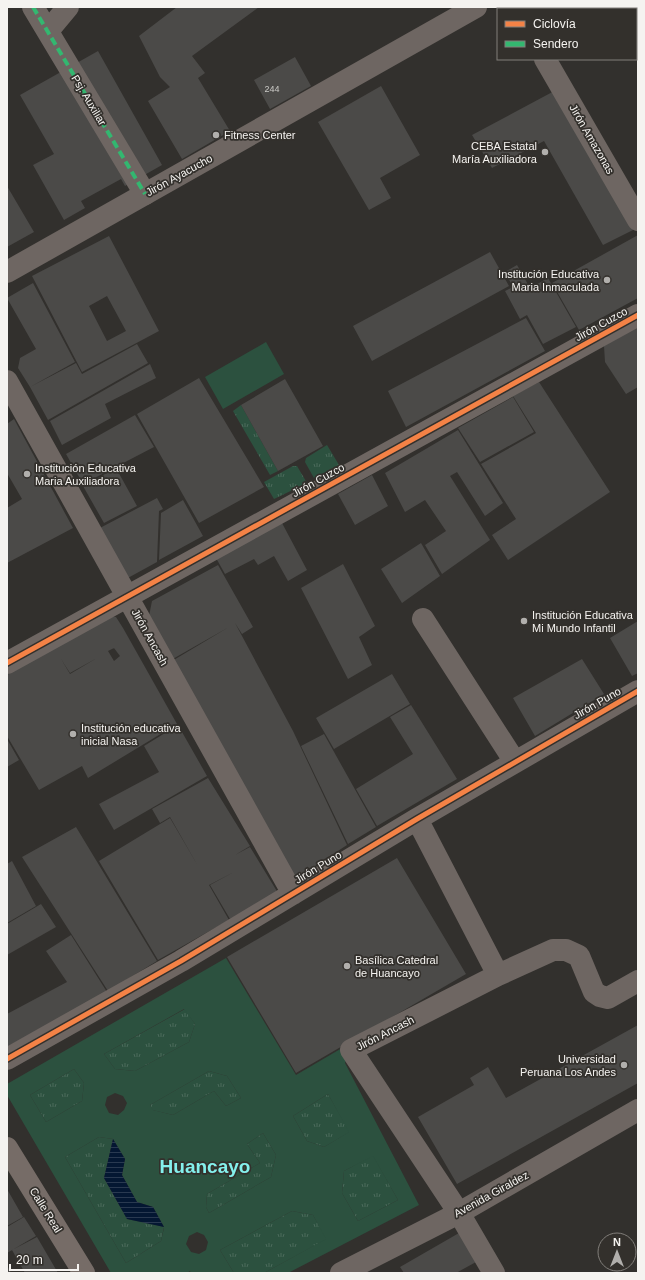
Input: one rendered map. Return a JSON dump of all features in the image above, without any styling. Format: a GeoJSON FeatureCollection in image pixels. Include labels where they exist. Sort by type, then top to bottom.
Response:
{"type":"FeatureCollection","features":[{"type":"Feature","properties":{"kind":"highway","name":"Calle Real"},"geometry":{"type":"LineString","coordinates":[[7,1148],[84,1273]]}},
{"type":"Feature","properties":{"kind":"street","name":"Psj. Auxiliar"},"geometry":{"type":"LineString","coordinates":[[33,7],[145,194]]}},
{"type":"Feature","properties":{"kind":"street"},"geometry":{"type":"LineString","coordinates":[[48,31],[68,7]]}},
{"type":"Feature","properties":{"kind":"street","name":"Jirón Ayacucho"},"geometry":{"type":"LineString","coordinates":[[7,272],[476,7]]}},
{"type":"Feature","properties":{"kind":"street","name":"Jirón Amazonas"},"geometry":{"type":"LineString","coordinates":[[546,60],[638,220]]}},
{"type":"Feature","properties":{"kind":"street","name":"Jirón Cuzco"},"geometry":{"type":"LineString","coordinates":[[7,663],[638,315]]}},
{"type":"Feature","properties":{"kind":"street","name":"Jirón Ancash"},"geometry":{"type":"LineString","coordinates":[[7,381],[293,894]]}},
{"type":"Feature","properties":{"kind":"street"},"geometry":{"type":"LineString","coordinates":[[423,619],[515,762]]}},
{"type":"Feature","properties":{"kind":"street","name":"Jirón Puno"},"geometry":{"type":"LineString","coordinates":[[7,1059],[181,961],[417,819],[638,690]]}},
{"type":"Feature","properties":{"kind":"street"},"geometry":{"type":"LineString","coordinates":[[417,819],[498,975],[553,950],[566,950],[579,956],[594,992],[600,996],[608,998],[638,981]]}},
{"type":"Feature","properties":{"kind":"street","name":"Jirón Ancash"},"geometry":{"type":"LineString","coordinates":[[494,1273],[459,1213],[351,1050],[498,975]]}},
{"type":"Feature","properties":{"kind":"street","name":"Avenida Giraldez"},"geometry":{"type":"LineString","coordinates":[[341,1273],[459,1213],[638,1110]]}},
{"type":"Feature","properties":{"kind":"green space"},"geometry":{"type":"Polygon","coordinates":[[[266,342],[284,374],[223,409],[205,377],[266,342]]]}},
{"type":"Feature","properties":{"kind":"green space"},"geometry":{"type":"Polygon","coordinates":[[[241,405],[278,471],[270,475],[233,411],[241,405]]]}},
{"type":"Feature","properties":{"kind":"green space"},"geometry":{"type":"Polygon","coordinates":[[[327,445],[339,465],[314,478],[305,462],[306,458],[327,445]]]}},
{"type":"Feature","properties":{"kind":"green space"},"geometry":{"type":"Polygon","coordinates":[[[293,466],[297,466],[307,483],[274,499],[264,482],[293,466]]]}},
{"type":"Feature","properties":{"kind":"green space"},"geometry":{"type":"Polygon","coordinates":[[[226,958],[296,1075],[354,1041],[345,1063],[419,1205],[288,1273],[264,1273],[326,1239],[313,1215],[292,1211],[220,1250],[234,1273],[191,1273],[190,1271],[187,1273],[111,1273],[7,1095],[7,1084],[226,958]],[[184,1009],[104,1054],[115,1069],[135,1071],[189,1042],[195,1024],[184,1009]],[[74,1069],[30,1095],[46,1122],[82,1101],[84,1083],[74,1069]],[[209,1071],[150,1105],[153,1110],[173,1115],[214,1091],[226,1106],[241,1098],[227,1076],[209,1071]],[[115,1093],[107,1097],[105,1105],[109,1113],[118,1115],[124,1110],[127,1103],[123,1096],[115,1093]],[[328,1094],[293,1116],[307,1141],[324,1147],[349,1132],[328,1094]],[[263,1133],[247,1144],[260,1163],[207,1194],[206,1207],[209,1213],[271,1177],[276,1155],[263,1133]],[[99,1137],[65,1157],[126,1263],[161,1241],[164,1228],[127,1219],[164,1227],[153,1207],[137,1202],[122,1175],[125,1159],[113,1139],[99,1137]],[[373,1156],[344,1171],[342,1193],[358,1221],[398,1200],[373,1156]],[[197,1232],[189,1236],[186,1244],[191,1252],[199,1254],[206,1250],[208,1242],[204,1235],[197,1232]]]}},
{"type":"Feature","properties":{"kind":"green space"},"geometry":{"type":"Polygon","coordinates":[[[185,1009],[195,1024],[189,1042],[135,1071],[115,1069],[104,1054],[185,1009]]]}},
{"type":"Feature","properties":{"kind":"green space"},"geometry":{"type":"Polygon","coordinates":[[[74,1069],[84,1083],[82,1101],[46,1122],[30,1095],[74,1069]]]}},
{"type":"Feature","properties":{"kind":"green space"},"geometry":{"type":"Polygon","coordinates":[[[209,1071],[227,1076],[241,1098],[226,1106],[214,1091],[173,1115],[152,1110],[150,1105],[209,1071]]]}},
{"type":"Feature","properties":{"kind":"green space"},"geometry":{"type":"Polygon","coordinates":[[[328,1094],[350,1132],[324,1147],[307,1141],[293,1116],[328,1094]]]}},
{"type":"Feature","properties":{"kind":"green space"},"geometry":{"type":"Polygon","coordinates":[[[263,1133],[276,1155],[271,1177],[209,1213],[206,1207],[207,1194],[260,1163],[247,1144],[263,1133]]]}},
{"type":"Feature","properties":{"kind":"green space"},"geometry":{"type":"Polygon","coordinates":[[[99,1137],[113,1139],[104,1178],[127,1219],[164,1227],[161,1241],[126,1263],[65,1157],[99,1137]]]}},
{"type":"Feature","properties":{"kind":"green space"},"geometry":{"type":"Polygon","coordinates":[[[373,1155],[398,1200],[358,1221],[342,1193],[344,1171],[373,1155]]]}},
{"type":"Feature","properties":{"kind":"green space"},"geometry":{"type":"Polygon","coordinates":[[[292,1211],[313,1215],[327,1239],[264,1273],[234,1273],[220,1250],[292,1211]]]}},
{"type":"Feature","properties":{"kind":"water"},"geometry":{"type":"Polygon","coordinates":[[[113,1139],[125,1159],[122,1175],[137,1202],[153,1207],[164,1227],[127,1219],[104,1178],[113,1139]]]}},
{"type":"Feature","properties":{"kind":"building"},"geometry":{"type":"Polygon","coordinates":[[[177,7],[259,7],[192,56],[205,73],[198,78],[230,131],[182,159],[148,101],[170,87],[160,77],[139,36],[177,7]]]}},
{"type":"Feature","properties":{"kind":"building"},"geometry":{"type":"Polygon","coordinates":[[[98,51],[162,165],[125,186],[121,179],[81,201],[85,208],[64,220],[33,165],[54,154],[20,95],[98,51]]]}},
{"type":"Feature","properties":{"kind":"building"},"geometry":{"type":"Polygon","coordinates":[[[295,57],[311,86],[270,109],[254,80],[295,57]]]}},
{"type":"Feature","properties":{"kind":"building"},"geometry":{"type":"Polygon","coordinates":[[[381,86],[420,155],[380,178],[391,198],[369,210],[318,122],[381,86]]]}},
{"type":"Feature","properties":{"kind":"building","name":"CEBA Estatal María Auxiliadora"},"geometry":{"type":"Polygon","coordinates":[[[558,89],[635,229],[603,245],[544,141],[492,168],[472,135],[558,89]]]}},
{"type":"Feature","properties":{"kind":"building"},"geometry":{"type":"Polygon","coordinates":[[[7,186],[34,232],[7,247],[7,186]]]}},
{"type":"Feature","properties":{"kind":"building"},"geometry":{"type":"Polygon","coordinates":[[[638,235],[638,298],[579,330],[552,283],[638,235]]]}},
{"type":"Feature","properties":{"kind":"building"},"geometry":{"type":"Polygon","coordinates":[[[109,236],[159,331],[82,372],[32,276],[109,236]],[[107,296],[89,306],[107,341],[126,331],[107,296]]]}},
{"type":"Feature","properties":{"kind":"building"},"geometry":{"type":"Polygon","coordinates":[[[490,252],[509,286],[372,361],[353,326],[490,252]]]}},
{"type":"Feature","properties":{"kind":"building"},"geometry":{"type":"Polygon","coordinates":[[[517,265],[530,288],[548,278],[576,327],[543,344],[527,315],[520,319],[505,291],[513,287],[505,272],[517,265]]]}},
{"type":"Feature","properties":{"kind":"building"},"geometry":{"type":"Polygon","coordinates":[[[33,283],[75,362],[30,387],[18,368],[20,358],[36,349],[7,298],[33,283]]]}},
{"type":"Feature","properties":{"kind":"building"},"geometry":{"type":"Polygon","coordinates":[[[526,318],[545,351],[406,427],[388,391],[526,318]]]}},
{"type":"Feature","properties":{"kind":"building"},"geometry":{"type":"Polygon","coordinates":[[[638,326],[638,387],[626,394],[605,362],[604,346],[638,326]]]}},
{"type":"Feature","properties":{"kind":"building"},"geometry":{"type":"Polygon","coordinates":[[[137,344],[148,363],[48,420],[30,387],[76,363],[82,374],[137,344]]]}},
{"type":"Feature","properties":{"kind":"building"},"geometry":{"type":"Polygon","coordinates":[[[150,364],[156,378],[105,404],[111,418],[62,445],[50,421],[150,364]]]}},
{"type":"Feature","properties":{"kind":"building"},"geometry":{"type":"Polygon","coordinates":[[[199,378],[264,487],[199,523],[137,414],[199,378]]]}},
{"type":"Feature","properties":{"kind":"building"},"geometry":{"type":"Polygon","coordinates":[[[285,379],[323,446],[278,471],[241,405],[285,379]]]}},
{"type":"Feature","properties":{"kind":"building"},"geometry":{"type":"Polygon","coordinates":[[[539,382],[610,492],[508,560],[492,535],[516,519],[481,464],[536,433],[513,396],[539,382]]]}},
{"type":"Feature","properties":{"kind":"building"},"geometry":{"type":"Polygon","coordinates":[[[513,397],[534,432],[480,462],[458,428],[513,397]]]}},
{"type":"Feature","properties":{"kind":"building"},"geometry":{"type":"Polygon","coordinates":[[[135,415],[154,447],[83,484],[66,454],[135,415]]]}},
{"type":"Feature","properties":{"kind":"building","name":"Institución Educativa Maria Auxiliadora"},"geometry":{"type":"Polygon","coordinates":[[[14,419],[73,528],[7,563],[7,508],[22,499],[7,473],[7,424],[14,419]]]}},
{"type":"Feature","properties":{"kind":"building"},"geometry":{"type":"Polygon","coordinates":[[[458,430],[503,503],[485,516],[457,472],[450,476],[490,540],[442,574],[425,545],[446,531],[425,500],[405,512],[385,473],[458,430]]]}},
{"type":"Feature","properties":{"kind":"building"},"geometry":{"type":"Polygon","coordinates":[[[116,468],[137,506],[104,523],[83,486],[116,468]]]}},
{"type":"Feature","properties":{"kind":"building"},"geometry":{"type":"Polygon","coordinates":[[[372,475],[388,506],[355,525],[338,494],[372,475]]]}},
{"type":"Feature","properties":{"kind":"building"},"geometry":{"type":"Polygon","coordinates":[[[157,498],[163,509],[159,511],[157,562],[126,579],[98,529],[157,498]]]}},
{"type":"Feature","properties":{"kind":"building"},"geometry":{"type":"Polygon","coordinates":[[[183,500],[203,536],[159,560],[161,513],[183,500]]]}},
{"type":"Feature","properties":{"kind":"building"},"geometry":{"type":"Polygon","coordinates":[[[282,523],[307,570],[288,581],[274,556],[258,565],[254,559],[225,574],[216,558],[282,523]]]}},
{"type":"Feature","properties":{"kind":"building"},"geometry":{"type":"Polygon","coordinates":[[[421,543],[440,576],[402,603],[381,569],[421,543]]]}},
{"type":"Feature","properties":{"kind":"building"},"geometry":{"type":"Polygon","coordinates":[[[343,564],[375,626],[359,637],[372,665],[348,679],[301,588],[343,564]]]}},
{"type":"Feature","properties":{"kind":"building"},"geometry":{"type":"Polygon","coordinates":[[[218,565],[253,627],[242,634],[235,623],[293,731],[347,845],[295,879],[172,661],[229,627],[171,660],[149,616],[152,601],[218,565]]]}},
{"type":"Feature","properties":{"kind":"building"},"geometry":{"type":"Polygon","coordinates":[[[110,616],[116,617],[177,724],[88,778],[82,766],[39,790],[7,736],[7,675],[110,616]],[[114,648],[108,651],[114,661],[120,656],[114,648]],[[97,658],[70,673],[61,659],[70,674],[97,658]]]}},
{"type":"Feature","properties":{"kind":"building"},"geometry":{"type":"Polygon","coordinates":[[[638,621],[638,673],[632,676],[610,638],[638,621]]]}},
{"type":"Feature","properties":{"kind":"building"},"geometry":{"type":"Polygon","coordinates":[[[582,659],[604,694],[535,736],[513,698],[582,659]]]}},
{"type":"Feature","properties":{"kind":"building"},"geometry":{"type":"Polygon","coordinates":[[[392,674],[410,704],[334,749],[316,718],[392,674]]]}},
{"type":"Feature","properties":{"kind":"building"},"geometry":{"type":"Polygon","coordinates":[[[411,705],[457,779],[377,826],[356,789],[413,754],[390,717],[411,705]]]}},
{"type":"Feature","properties":{"kind":"building"},"geometry":{"type":"Polygon","coordinates":[[[178,725],[207,776],[114,830],[99,804],[159,772],[144,746],[178,725]]]}},
{"type":"Feature","properties":{"kind":"building"},"geometry":{"type":"Polygon","coordinates":[[[324,734],[376,827],[348,844],[301,746],[324,734]]]}},
{"type":"Feature","properties":{"kind":"building"},"geometry":{"type":"Polygon","coordinates":[[[7,739],[19,760],[7,767],[7,739]]]}},
{"type":"Feature","properties":{"kind":"building"},"geometry":{"type":"Polygon","coordinates":[[[208,778],[250,846],[235,855],[250,847],[278,893],[230,919],[210,885],[234,872],[209,885],[229,920],[158,960],[99,861],[170,818],[198,866],[170,817],[160,823],[152,809],[208,778]]]}},
{"type":"Feature","properties":{"kind":"building"},"geometry":{"type":"Polygon","coordinates":[[[76,827],[157,961],[108,991],[22,857],[76,827]]]}},
{"type":"Feature","properties":{"kind":"building","name":"Basílica Catedral de Huancayo"},"geometry":{"type":"Polygon","coordinates":[[[397,858],[466,974],[296,1073],[227,957],[397,858]]]}},
{"type":"Feature","properties":{"kind":"building"},"geometry":{"type":"Polygon","coordinates":[[[12,861],[36,906],[7,923],[7,864],[12,861]]]}},
{"type":"Feature","properties":{"kind":"building"},"geometry":{"type":"Polygon","coordinates":[[[41,904],[56,927],[7,955],[7,924],[41,904]]]}},
{"type":"Feature","properties":{"kind":"building"},"geometry":{"type":"Polygon","coordinates":[[[71,935],[107,992],[7,1047],[7,1014],[67,982],[46,951],[71,935]]]}},
{"type":"Feature","properties":{"kind":"building"},"geometry":{"type":"Polygon","coordinates":[[[638,1025],[638,1083],[457,1184],[418,1117],[474,1085],[470,1078],[488,1067],[506,1098],[638,1025]]]}},
{"type":"Feature","properties":{"kind":"building"},"geometry":{"type":"Polygon","coordinates":[[[7,1189],[23,1217],[7,1226],[7,1189]]]}},
{"type":"Feature","properties":{"kind":"building"},"geometry":{"type":"Polygon","coordinates":[[[24,1217],[36,1236],[7,1253],[7,1227],[24,1217]]]}},
{"type":"Feature","properties":{"kind":"building"},"geometry":{"type":"Polygon","coordinates":[[[459,1233],[476,1262],[456,1273],[404,1273],[400,1267],[459,1233]]]}},
{"type":"Feature","properties":{"kind":"building"},"geometry":{"type":"Polygon","coordinates":[[[37,1237],[58,1273],[25,1273],[12,1250],[37,1237]]]}},
{"type":"Feature","properties":{"kind":"building"},"geometry":{"type":"Polygon","coordinates":[[[7,1265],[11,1273],[7,1273],[7,1265]]]}},
{"type":"Feature","properties":{"kind":"marked path"},"geometry":{"type":"LineString","coordinates":[[33,7],[145,194]]}},
{"type":"Feature","properties":{"kind":"cycle path"},"geometry":{"type":"LineString","coordinates":[[7,663],[638,315]]}},
{"type":"Feature","properties":{"kind":"cycle path"},"geometry":{"type":"LineString","coordinates":[[7,1059],[181,961],[417,819],[638,691]]}},
{"type":"Feature","properties":{"kind":"place","name":"Fitness Center"},"geometry":{"type":"Point","coordinates":[216,135]}},
{"type":"Feature","properties":{"kind":"place","name":"CEBA Estatal María Auxiliadora"},"geometry":{"type":"Point","coordinates":[545,152]}},
{"type":"Feature","properties":{"kind":"place","name":"Institución Educativa Maria Inmaculada"},"geometry":{"type":"Point","coordinates":[607,280]}},
{"type":"Feature","properties":{"kind":"place","name":"Institución Educativa Maria Auxiliadora"},"geometry":{"type":"Point","coordinates":[27,474]}},
{"type":"Feature","properties":{"kind":"place","name":"Institución Educativa Mi Mundo Infantil"},"geometry":{"type":"Point","coordinates":[524,621]}},
{"type":"Feature","properties":{"kind":"place","name":"Institución educativa inicial Nasa"},"geometry":{"type":"Point","coordinates":[73,734]}},
{"type":"Feature","properties":{"kind":"place","name":"Basílica Catedral de Huancayo"},"geometry":{"type":"Point","coordinates":[347,966]}},
{"type":"Feature","properties":{"kind":"place","name":"Universidad Peruana Los Andes"},"geometry":{"type":"Point","coordinates":[624,1065]}},
{"type":"Feature","properties":{"kind":"district","name":"Huancayo"},"geometry":{"type":"Point","coordinates":[205,1166]}}]}
